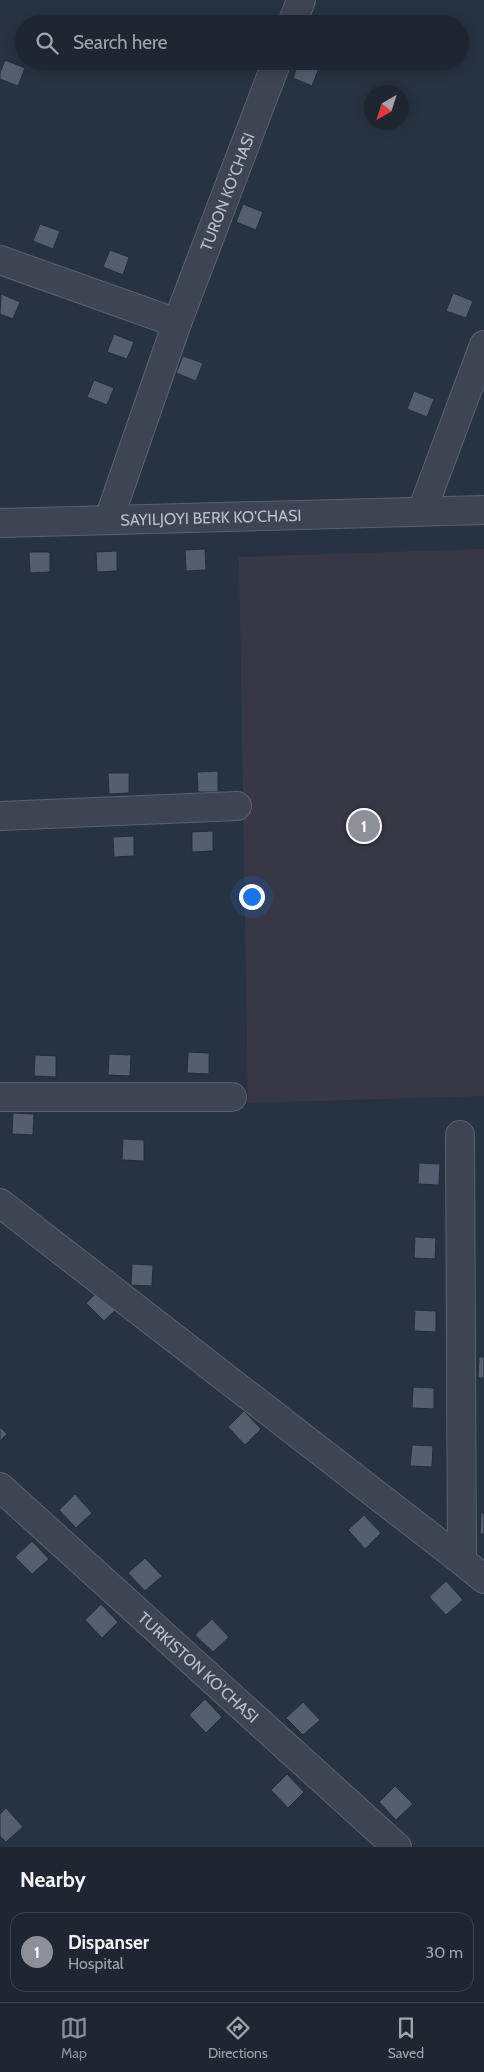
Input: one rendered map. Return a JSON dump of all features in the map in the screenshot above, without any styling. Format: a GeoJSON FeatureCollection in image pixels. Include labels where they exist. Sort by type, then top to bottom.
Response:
{"type":"FeatureCollection","features":[{"type":"Feature","properties":{"kind":"street","name":"TURON KO'CHASI"},"geometry":{"type":"LineString","coordinates":[[109,519],[177,323],[275,70]]}},
{"type":"Feature","properties":{"kind":"street"},"geometry":{"type":"LineString","coordinates":[[0,260],[177,323]]}},
{"type":"Feature","properties":{"kind":"street"},"geometry":{"type":"LineString","coordinates":[[422,511],[484,345]]}},
{"type":"Feature","properties":{"kind":"street","name":"SAYILJOYI BERK KO'CHASI"},"geometry":{"type":"LineString","coordinates":[[0,523],[484,510]]}},
{"type":"Feature","properties":{"kind":"street"},"geometry":{"type":"LineString","coordinates":[[0,816],[237,806]]}},
{"type":"Feature","properties":{"kind":"street"},"geometry":{"type":"LineString","coordinates":[[0,1098],[232,1097]]}},
{"type":"Feature","properties":{"kind":"street"},"geometry":{"type":"LineString","coordinates":[[460,1135],[462,1561]]}},
{"type":"Feature","properties":{"kind":"street"},"geometry":{"type":"LineString","coordinates":[[0,1202],[484,1579]]}},
{"type":"Feature","properties":{"kind":"street","name":"TURKISTON KO'CHASI"},"geometry":{"type":"LineString","coordinates":[[0,1487],[397,1847]]}},
{"type":"Feature","properties":{"kind":"shaded area"},"geometry":{"type":"Polygon","coordinates":[[[484,549],[484,1096],[248,1103],[239,557],[484,549]]]}},
{"type":"Feature","properties":{"kind":"building"},"geometry":{"type":"Polygon","coordinates":[[[5,60],[15,64],[15,70],[24,70],[18,86],[0,79],[0,73],[5,60]]]}},
{"type":"Feature","properties":{"kind":"building"},"geometry":{"type":"Polygon","coordinates":[[[296,70],[318,70],[312,86],[293,78],[296,70]]]}},
{"type":"Feature","properties":{"kind":"building"},"geometry":{"type":"Polygon","coordinates":[[[243,204],[263,212],[256,230],[236,222],[243,204]]]}},
{"type":"Feature","properties":{"kind":"building"},"geometry":{"type":"Polygon","coordinates":[[[40,224],[60,231],[53,249],[33,241],[40,224]]]}},
{"type":"Feature","properties":{"kind":"building"},"geometry":{"type":"Polygon","coordinates":[[[110,250],[129,257],[123,275],[103,267],[110,250]]]}},
{"type":"Feature","properties":{"kind":"building"},"geometry":{"type":"Polygon","coordinates":[[[453,293],[473,301],[466,318],[446,311],[453,293]]]}},
{"type":"Feature","properties":{"kind":"building"},"geometry":{"type":"Polygon","coordinates":[[[1,294],[20,302],[13,319],[0,314],[1,294]]]}},
{"type":"Feature","properties":{"kind":"building"},"geometry":{"type":"Polygon","coordinates":[[[114,334],[134,342],[127,359],[107,352],[114,334]]]}},
{"type":"Feature","properties":{"kind":"building"},"geometry":{"type":"Polygon","coordinates":[[[183,356],[203,363],[196,381],[176,373],[183,356]]]}},
{"type":"Feature","properties":{"kind":"building"},"geometry":{"type":"Polygon","coordinates":[[[94,380],[114,388],[107,405],[87,397],[94,380]]]}},
{"type":"Feature","properties":{"kind":"building"},"geometry":{"type":"Polygon","coordinates":[[[414,391],[434,399],[427,417],[407,409],[414,391]]]}},
{"type":"Feature","properties":{"kind":"building"},"geometry":{"type":"Polygon","coordinates":[[[205,549],[206,570],[186,571],[185,550],[205,549]]]}},
{"type":"Feature","properties":{"kind":"building"},"geometry":{"type":"Polygon","coordinates":[[[117,551],[117,571],[97,572],[96,552],[117,551]]]}},
{"type":"Feature","properties":{"kind":"building"},"geometry":{"type":"Polygon","coordinates":[[[29,552],[50,552],[50,572],[30,573],[29,552]]]}},
{"type":"Feature","properties":{"kind":"building"},"geometry":{"type":"Polygon","coordinates":[[[218,771],[218,792],[198,792],[197,772],[218,771]]]}},
{"type":"Feature","properties":{"kind":"building"},"geometry":{"type":"Polygon","coordinates":[[[108,773],[129,773],[129,793],[109,794],[108,773]]]}},
{"type":"Feature","properties":{"kind":"building"},"geometry":{"type":"Polygon","coordinates":[[[213,831],[213,851],[192,852],[192,832],[213,831]]]}},
{"type":"Feature","properties":{"kind":"building"},"geometry":{"type":"Polygon","coordinates":[[[134,836],[134,856],[114,857],[113,837],[134,836]]]}},
{"type":"Feature","properties":{"kind":"building"},"geometry":{"type":"Polygon","coordinates":[[[188,1052],[209,1053],[209,1074],[187,1073],[188,1052]]]}},
{"type":"Feature","properties":{"kind":"building"},"geometry":{"type":"Polygon","coordinates":[[[109,1054],[131,1055],[130,1076],[108,1075],[109,1054]]]}},
{"type":"Feature","properties":{"kind":"building"},"geometry":{"type":"Polygon","coordinates":[[[35,1055],[56,1056],[56,1077],[34,1076],[35,1055]]]}},
{"type":"Feature","properties":{"kind":"building"},"geometry":{"type":"Polygon","coordinates":[[[13,1113],[34,1114],[33,1135],[12,1134],[13,1113]]]}},
{"type":"Feature","properties":{"kind":"building"},"geometry":{"type":"Polygon","coordinates":[[[123,1139],[144,1140],[144,1161],[122,1160],[123,1139]]]}},
{"type":"Feature","properties":{"kind":"building"},"geometry":{"type":"Polygon","coordinates":[[[419,1163],[440,1164],[439,1185],[418,1184],[419,1163]]]}},
{"type":"Feature","properties":{"kind":"building"},"geometry":{"type":"Polygon","coordinates":[[[415,1237],[436,1238],[435,1259],[414,1258],[415,1237]]]}},
{"type":"Feature","properties":{"kind":"building"},"geometry":{"type":"Polygon","coordinates":[[[132,1264],[153,1265],[152,1286],[131,1285],[132,1264]]]}},
{"type":"Feature","properties":{"kind":"building"},"geometry":{"type":"Polygon","coordinates":[[[103,1287],[120,1306],[104,1321],[86,1303],[103,1287]]]}},
{"type":"Feature","properties":{"kind":"building"},"geometry":{"type":"Polygon","coordinates":[[[415,1310],[436,1311],[436,1332],[414,1331],[415,1310]]]}},
{"type":"Feature","properties":{"kind":"building"},"geometry":{"type":"Polygon","coordinates":[[[479,1357],[484,1357],[484,1378],[478,1378],[479,1357]]]}},
{"type":"Feature","properties":{"kind":"building"},"geometry":{"type":"Polygon","coordinates":[[[413,1387],[434,1388],[434,1409],[412,1408],[413,1387]]]}},
{"type":"Feature","properties":{"kind":"building"},"geometry":{"type":"Polygon","coordinates":[[[244,1411],[261,1429],[245,1445],[228,1427],[244,1411]]]}},
{"type":"Feature","properties":{"kind":"building"},"geometry":{"type":"Polygon","coordinates":[[[0,1427],[7,1434],[0,1441],[0,1427]]]}},
{"type":"Feature","properties":{"kind":"building"},"geometry":{"type":"Polygon","coordinates":[[[412,1445],[433,1446],[432,1467],[410,1466],[412,1445]]]}},
{"type":"Feature","properties":{"kind":"building"},"geometry":{"type":"Polygon","coordinates":[[[75,1494],[92,1513],[76,1528],[59,1510],[75,1494]]]}},
{"type":"Feature","properties":{"kind":"building"},"geometry":{"type":"Polygon","coordinates":[[[481,1513],[484,1513],[484,1534],[480,1534],[481,1513]]]}},
{"type":"Feature","properties":{"kind":"building"},"geometry":{"type":"Polygon","coordinates":[[[364,1515],[381,1533],[365,1549],[348,1530],[364,1515]]]}},
{"type":"Feature","properties":{"kind":"building"},"geometry":{"type":"Polygon","coordinates":[[[32,1541],[49,1559],[32,1574],[15,1557],[32,1541]]]}},
{"type":"Feature","properties":{"kind":"building"},"geometry":{"type":"Polygon","coordinates":[[[145,1558],[162,1576],[145,1591],[128,1573],[145,1558]]]}},
{"type":"Feature","properties":{"kind":"building"},"geometry":{"type":"Polygon","coordinates":[[[446,1581],[463,1600],[446,1615],[429,1597],[446,1581]]]}},
{"type":"Feature","properties":{"kind":"building"},"geometry":{"type":"Polygon","coordinates":[[[101,1604],[118,1622],[102,1638],[85,1620],[101,1604]]]}},
{"type":"Feature","properties":{"kind":"building"},"geometry":{"type":"Polygon","coordinates":[[[212,1619],[229,1637],[213,1652],[195,1635],[212,1619]]]}},
{"type":"Feature","properties":{"kind":"building"},"geometry":{"type":"Polygon","coordinates":[[[205,1699],[222,1717],[206,1733],[189,1715],[205,1699]]]}},
{"type":"Feature","properties":{"kind":"building"},"geometry":{"type":"Polygon","coordinates":[[[303,1702],[320,1720],[303,1735],[286,1718],[303,1702]]]}},
{"type":"Feature","properties":{"kind":"building"},"geometry":{"type":"Polygon","coordinates":[[[287,1774],[304,1792],[288,1808],[271,1790],[287,1774]]]}},
{"type":"Feature","properties":{"kind":"building"},"geometry":{"type":"Polygon","coordinates":[[[395,1786],[413,1804],[396,1820],[379,1802],[395,1786]]]}},
{"type":"Feature","properties":{"kind":"building"},"geometry":{"type":"Polygon","coordinates":[[[6,1808],[23,1827],[6,1842],[0,1836],[0,1814],[6,1808]]]}},
{"type":"Feature","properties":{"kind":"place","name":"Dispanser"},"geometry":{"type":"Point","coordinates":[364,826]}}]}
